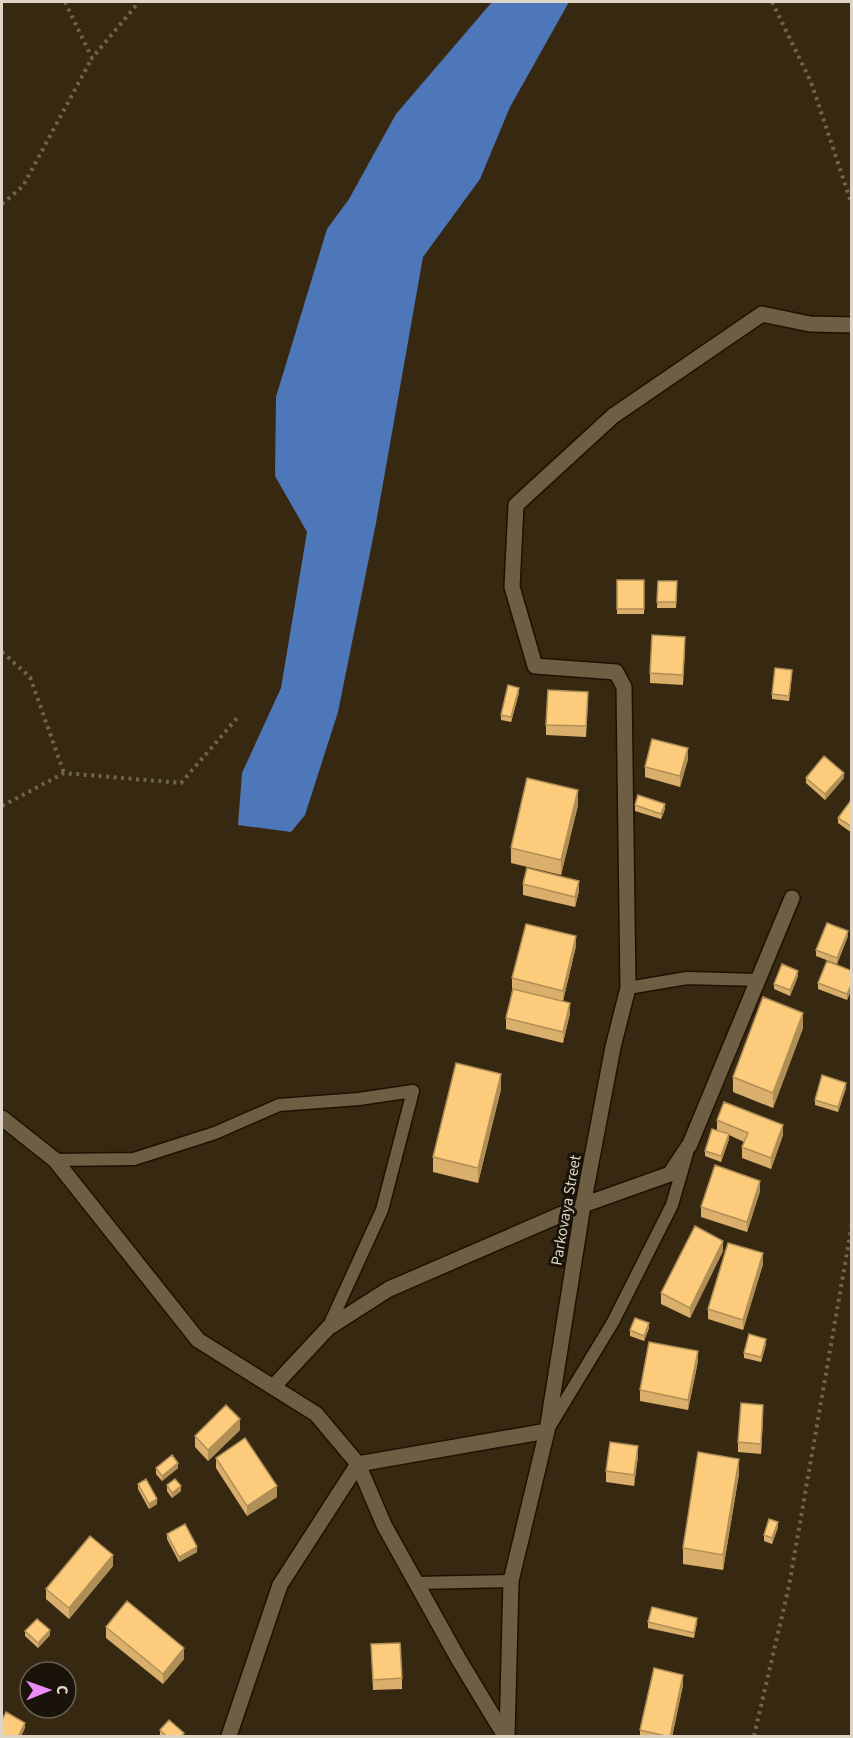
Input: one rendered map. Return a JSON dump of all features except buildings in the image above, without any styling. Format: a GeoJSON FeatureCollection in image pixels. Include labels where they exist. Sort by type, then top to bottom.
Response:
{"type":"FeatureCollection","features":[{"type":"Feature","properties":{"kind":"street","name":"Parkovaya Street"},"geometry":{"type":"LineString","coordinates":[[506,1737],[511,1581],[547,1431],[583,1204],[613,1047],[627,988],[624,687],[616,672],[535,666],[512,587],[516,505],[613,416],[762,314],[810,324],[852,325]]}},
{"type":"Feature","properties":{"kind":"street"},"geometry":{"type":"LineString","coordinates":[[273,1387],[328,1328],[389,1289],[583,1204],[670,1174],[690,1144],[792,898]]}},
{"type":"Feature","properties":{"kind":"street"},"geometry":{"type":"LineString","coordinates":[[2,1118],[56,1160],[198,1340],[316,1414],[358,1464],[384,1526],[459,1660],[506,1737]]}},
{"type":"Feature","properties":{"kind":"street"},"geometry":{"type":"LineString","coordinates":[[229,1737],[280,1585],[358,1464],[547,1431]]}},
{"type":"Feature","properties":{"kind":"lane"},"geometry":{"type":"LineString","coordinates":[[627,988],[687,978],[758,980]]}},
{"type":"Feature","properties":{"kind":"lane"},"geometry":{"type":"LineString","coordinates":[[56,1160],[134,1160],[215,1133],[279,1105],[359,1099],[413,1091],[382,1210],[328,1328]]}},
{"type":"Feature","properties":{"kind":"lane"},"geometry":{"type":"LineString","coordinates":[[547,1431],[613,1322],[672,1205],[690,1144]]}},
{"type":"Feature","properties":{"kind":"lane"},"geometry":{"type":"LineString","coordinates":[[416,1583],[511,1581]]}},
{"type":"Feature","properties":{"kind":"path"},"geometry":{"type":"LineString","coordinates":[[65,2],[92,58]]}},
{"type":"Feature","properties":{"kind":"path"},"geometry":{"type":"LineString","coordinates":[[2,204],[22,186],[92,58],[139,2]]}},
{"type":"Feature","properties":{"kind":"path"},"geometry":{"type":"LineString","coordinates":[[772,2],[811,82],[852,205]]}},
{"type":"Feature","properties":{"kind":"path"},"geometry":{"type":"LineString","coordinates":[[2,652],[30,677],[64,773]]}},
{"type":"Feature","properties":{"kind":"path"},"geometry":{"type":"LineString","coordinates":[[2,806],[64,773],[181,783],[238,717]]}},
{"type":"Feature","properties":{"kind":"path"},"geometry":{"type":"LineString","coordinates":[[754,1737],[789,1586],[852,1224]]}},
{"type":"Feature","properties":{"kind":"water"},"geometry":{"type":"Polygon","coordinates":[[[492,2],[569,2],[510,107],[480,179],[423,257],[376,523],[338,712],[305,815],[291,832],[238,825],[242,773],[281,688],[307,532],[275,476],[276,397],[327,229],[349,199],[396,114],[492,2]]]}}]}
